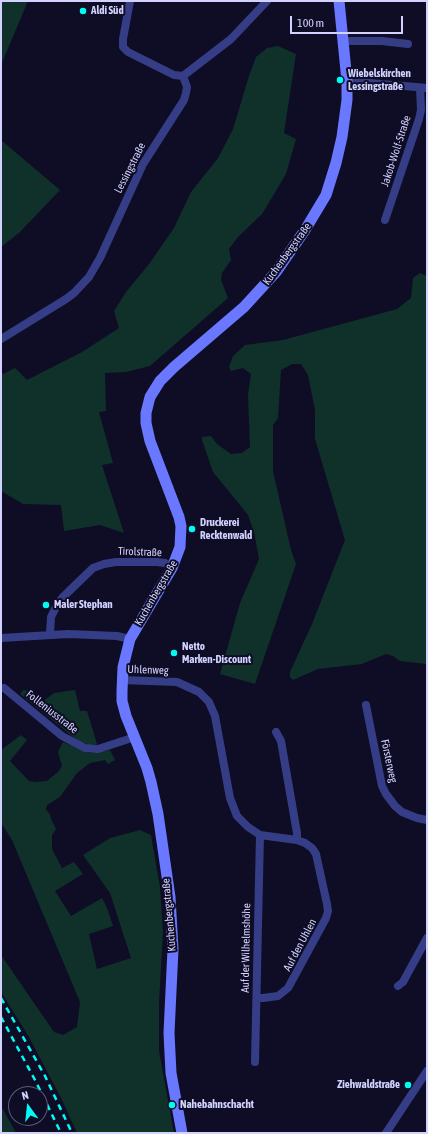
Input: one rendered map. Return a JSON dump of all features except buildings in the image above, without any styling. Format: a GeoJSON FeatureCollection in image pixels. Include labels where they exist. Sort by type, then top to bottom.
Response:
{"type":"FeatureCollection","features":[{"type":"Feature","properties":{"kind":"main road","name":"Kuchenbergstraße"},"geometry":{"type":"LineString","coordinates":[[182,1133],[171,1073],[169,1033],[173,949],[170,897],[154,794],[147,768],[126,716],[122,701],[121,680],[125,654],[130,639],[172,568],[180,547],[181,526],[176,507],[147,431],[146,413],[150,397],[160,381],[244,307],[264,287],[306,230],[326,195],[336,163],[345,117],[347,81],[339,1]]}},
{"type":"Feature","properties":{"kind":"street"},"geometry":{"type":"LineString","coordinates":[[130,1],[123,39],[123,47],[128,52],[174,75],[183,76],[231,38],[266,1]]}},
{"type":"Feature","properties":{"kind":"street"},"geometry":{"type":"LineString","coordinates":[[342,41],[382,41],[408,44]]}},
{"type":"Feature","properties":{"kind":"street","name":"Lessingstraße"},"geometry":{"type":"LineString","coordinates":[[1,339],[66,299],[89,277],[100,258],[143,164],[184,100],[187,87],[183,76]]}},
{"type":"Feature","properties":{"kind":"street"},"geometry":{"type":"LineString","coordinates":[[347,81],[423,88]]}},
{"type":"Feature","properties":{"kind":"street","name":"Jakob-Wolf-Straße"},"geometry":{"type":"LineString","coordinates":[[385,220],[419,119],[423,88]]}},
{"type":"Feature","properties":{"kind":"street","name":"Tirolstraße"},"geometry":{"type":"LineString","coordinates":[[50,634],[52,617],[57,605],[63,597],[93,568],[116,562],[157,562],[172,568]]}},
{"type":"Feature","properties":{"kind":"street"},"geometry":{"type":"LineString","coordinates":[[1,638],[50,634],[117,636],[130,639]]}},
{"type":"Feature","properties":{"kind":"street","name":"Uhlenweg"},"geometry":{"type":"LineString","coordinates":[[121,680],[177,682],[193,688],[209,702],[219,731]]}},
{"type":"Feature","properties":{"kind":"street","name":"Folleniusstraße"},"geometry":{"type":"LineString","coordinates":[[4,688],[62,736],[85,748],[98,749],[135,737]]}},
{"type":"Feature","properties":{"kind":"street","name":"Försterweg"},"geometry":{"type":"LineString","coordinates":[[366,705],[382,786],[386,794],[395,806],[402,812],[413,817],[427,820]]}},
{"type":"Feature","properties":{"kind":"street","name":"Auf den Uhlen"},"geometry":{"type":"LineString","coordinates":[[219,731],[230,798],[234,810],[243,823],[260,835],[297,840],[312,848],[316,854],[328,911],[326,918],[288,988],[278,996],[257,998]]}},
{"type":"Feature","properties":{"kind":"street"},"geometry":{"type":"LineString","coordinates":[[276,732],[281,741],[297,840]]}},
{"type":"Feature","properties":{"kind":"street","name":"Auf der Wilhelmshöhe"},"geometry":{"type":"LineString","coordinates":[[255,1062],[260,835]]}},
{"type":"Feature","properties":{"kind":"street"},"geometry":{"type":"LineString","coordinates":[[398,986],[403,982],[427,938]]}},
{"type":"Feature","properties":{"kind":"street"},"geometry":{"type":"LineString","coordinates":[[386,1133],[427,1071]]}},
{"type":"Feature","properties":{"kind":"green space"},"geometry":{"type":"Polygon","coordinates":[[[1,1],[28,1],[1,65],[1,1]]]}},
{"type":"Feature","properties":{"kind":"green space"},"geometry":{"type":"Polygon","coordinates":[[[278,46],[296,54],[284,133],[296,139],[286,174],[262,214],[238,237],[229,249],[231,260],[222,273],[221,280],[228,298],[150,366],[126,372],[105,373],[106,411],[99,412],[113,463],[102,465],[124,533],[100,525],[64,531],[61,505],[23,504],[1,491],[1,373],[3,374],[15,368],[27,380],[82,352],[119,328],[114,311],[126,292],[149,264],[174,228],[191,192],[218,158],[233,129],[256,57],[267,48],[278,46]]]}},
{"type":"Feature","properties":{"kind":"green space"},"geometry":{"type":"Polygon","coordinates":[[[1,140],[60,190],[19,233],[1,247],[1,140]]]}},
{"type":"Feature","properties":{"kind":"green space"},"geometry":{"type":"Polygon","coordinates":[[[420,273],[427,276],[427,664],[400,661],[393,656],[386,654],[362,664],[318,669],[293,680],[290,677],[290,672],[312,624],[345,540],[315,439],[315,410],[308,375],[301,364],[292,364],[281,370],[278,418],[273,425],[273,471],[291,550],[296,564],[255,684],[220,674],[240,603],[259,559],[254,532],[248,515],[213,472],[202,440],[202,437],[211,436],[217,444],[231,454],[242,453],[250,447],[248,394],[251,374],[243,368],[231,371],[229,367],[233,356],[245,345],[283,340],[397,309],[411,298],[413,278],[420,273]]]}},
{"type":"Feature","properties":{"kind":"green space"},"geometry":{"type":"Polygon","coordinates":[[[23,690],[29,691],[42,702],[54,693],[75,690],[80,711],[87,711],[97,744],[90,745],[78,741],[20,694],[23,690]]]}},
{"type":"Feature","properties":{"kind":"green space"},"geometry":{"type":"Polygon","coordinates":[[[21,735],[27,740],[10,761],[29,781],[47,781],[59,771],[62,766],[58,752],[63,742],[89,753],[110,750],[115,760],[108,764],[105,760],[90,763],[77,773],[60,797],[47,805],[46,810],[50,814],[56,829],[52,835],[52,849],[62,868],[74,862],[83,874],[55,891],[71,916],[102,898],[113,926],[89,934],[97,969],[131,958],[110,893],[83,855],[110,838],[140,830],[151,835],[160,887],[163,933],[159,1002],[159,1051],[174,1133],[77,1133],[61,1098],[29,1037],[1,992],[1,955],[54,1032],[63,1035],[77,1027],[80,1002],[12,840],[1,823],[1,750],[21,735]]]}},
{"type":"Feature","properties":{"kind":"green space"},"geometry":{"type":"Polygon","coordinates":[[[1,1106],[8,1118],[8,1126],[12,1126],[16,1133],[1,1133],[1,1106]]]}},
{"type":"Feature","properties":{"kind":"railway"},"geometry":{"type":"LineString","coordinates":[[1,998],[45,1076],[72,1133]]}},
{"type":"Feature","properties":{"kind":"railway"},"geometry":{"type":"LineString","coordinates":[[1,1017],[35,1080],[61,1133]]}},
{"type":"Feature","properties":{"kind":"place","name":"Aldi Süd"},"geometry":{"type":"Point","coordinates":[83,11]}},
{"type":"Feature","properties":{"kind":"place","name":"Wiebelskirchen Lessingstraße"},"geometry":{"type":"Point","coordinates":[340,80]}},
{"type":"Feature","properties":{"kind":"place","name":"Druckerei Recktenwald"},"geometry":{"type":"Point","coordinates":[192,529]}},
{"type":"Feature","properties":{"kind":"place","name":"Maler Stephan"},"geometry":{"type":"Point","coordinates":[46,605]}},
{"type":"Feature","properties":{"kind":"place","name":"Netto Marken-Discount"},"geometry":{"type":"Point","coordinates":[174,653]}},
{"type":"Feature","properties":{"kind":"place","name":"Ziehwaldstraße"},"geometry":{"type":"Point","coordinates":[408,1085]}},
{"type":"Feature","properties":{"kind":"place","name":"Nahebahnschacht"},"geometry":{"type":"Point","coordinates":[172,1105]}}]}
